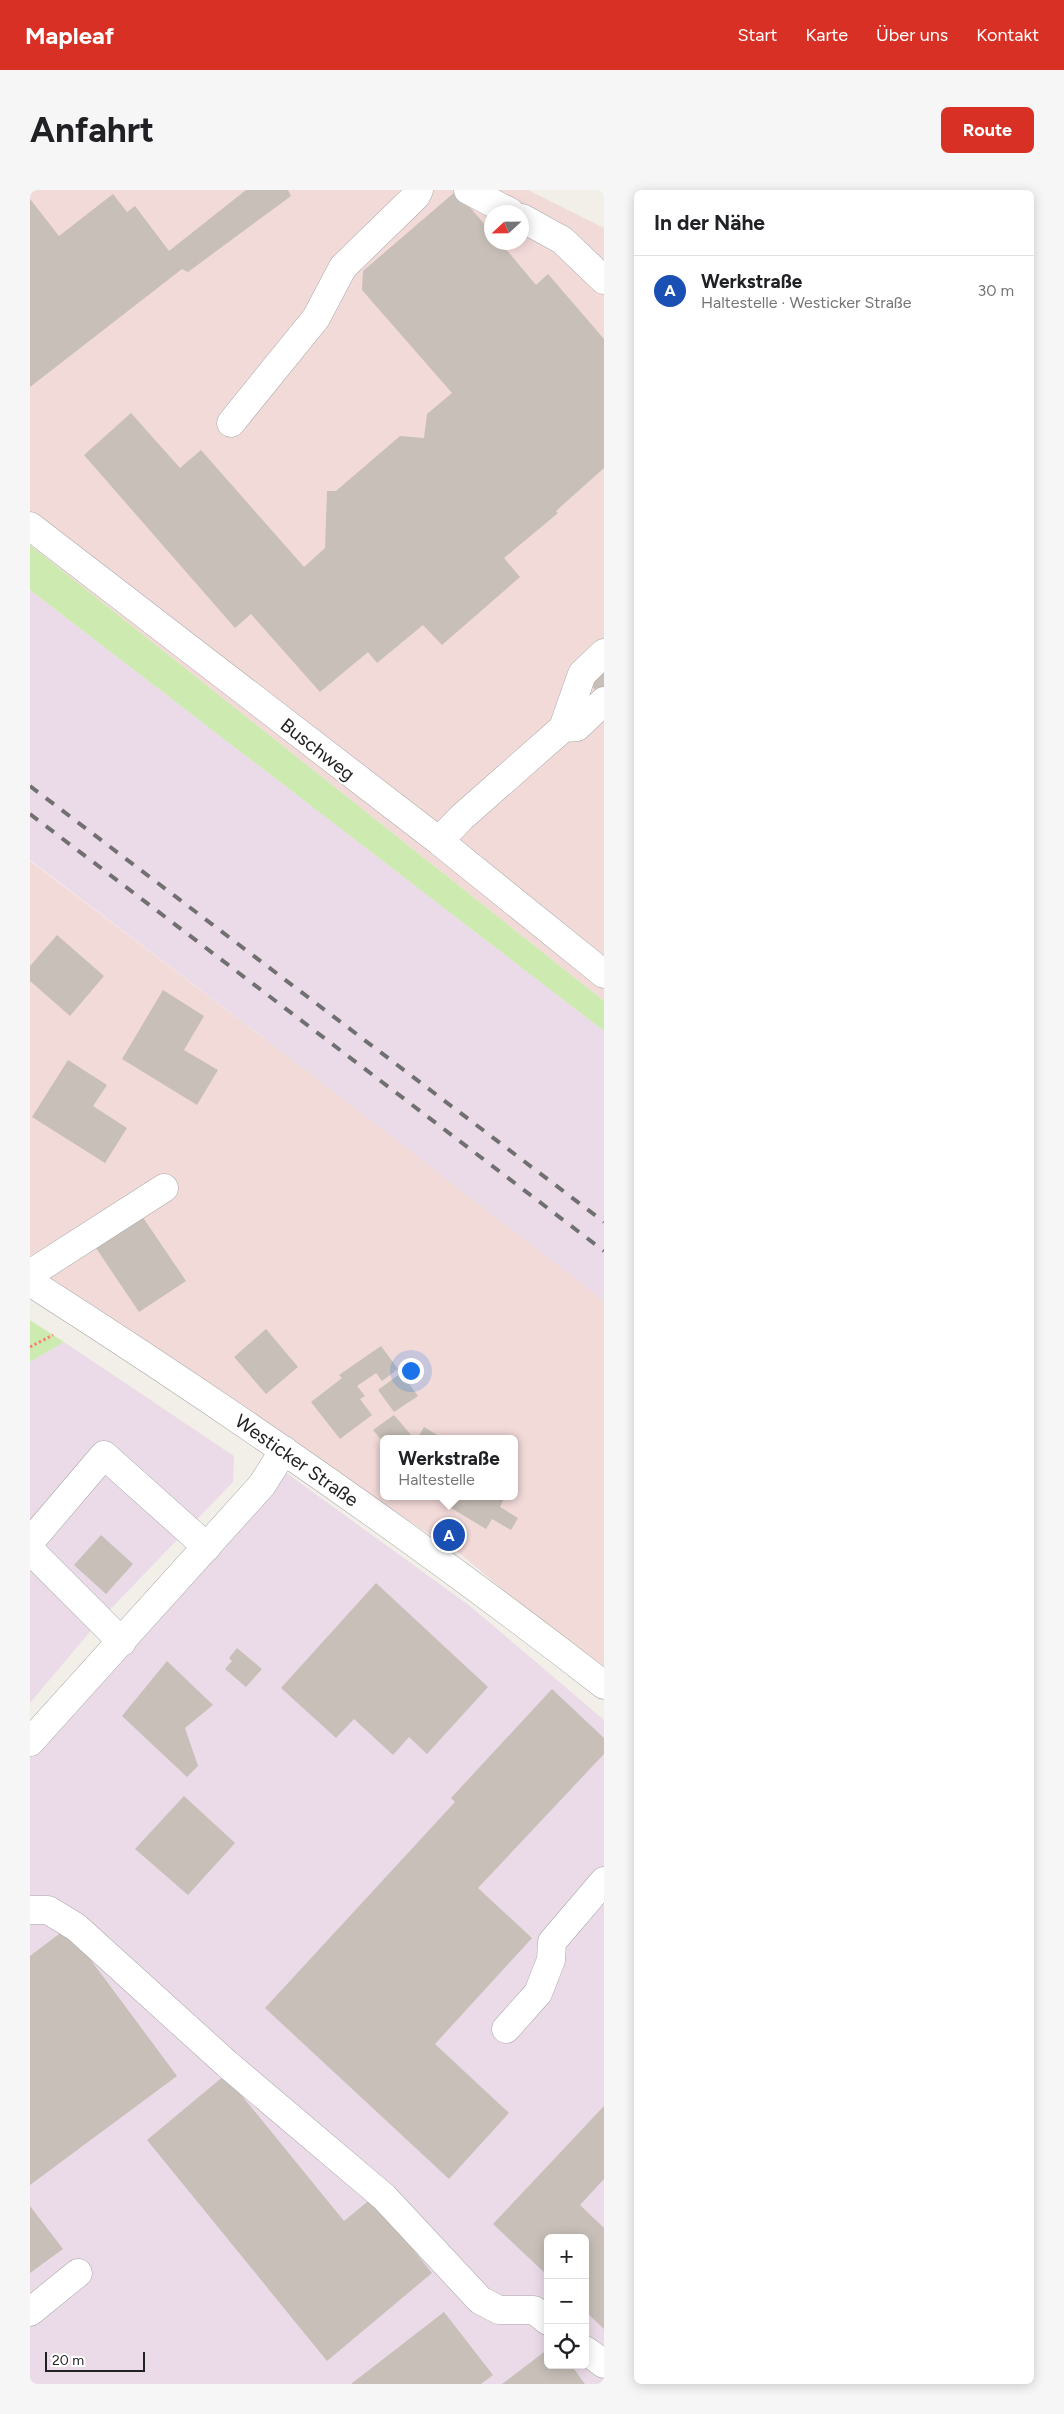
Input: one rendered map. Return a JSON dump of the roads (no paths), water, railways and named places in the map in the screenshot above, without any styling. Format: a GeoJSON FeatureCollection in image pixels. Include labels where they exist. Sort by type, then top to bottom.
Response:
{"type":"FeatureCollection","features":[{"type":"Feature","properties":{"kind":"street"},"geometry":{"type":"LineString","coordinates":[[231,423],[316,318],[343,267],[416,196],[419,190]]}},
{"type":"Feature","properties":{"kind":"street"},"geometry":{"type":"LineString","coordinates":[[468,190],[497,205]]}},
{"type":"Feature","properties":{"kind":"street"},"geometry":{"type":"LineString","coordinates":[[529,222],[562,240],[604,280]]}},
{"type":"Feature","properties":{"kind":"street","name":"Buschweg"},"geometry":{"type":"LineString","coordinates":[[30,526],[439,841],[604,974]]}},
{"type":"Feature","properties":{"kind":"street"},"geometry":{"type":"LineString","coordinates":[[439,841],[462,818],[563,728],[582,674],[604,653]]}},
{"type":"Feature","properties":{"kind":"street"},"geometry":{"type":"LineString","coordinates":[[563,728],[576,726],[604,701]]}},
{"type":"Feature","properties":{"kind":"street"},"geometry":{"type":"LineString","coordinates":[[30,1274],[164,1188]]}},
{"type":"Feature","properties":{"kind":"street","name":"Westicker Straße"},"geometry":{"type":"LineString","coordinates":[[30,1282],[192,1387],[431,1552],[604,1684]]}},
{"type":"Feature","properties":{"kind":"street"},"geometry":{"type":"LineString","coordinates":[[30,1742],[262,1485],[284,1450]]}},
{"type":"Feature","properties":{"kind":"street"},"geometry":{"type":"LineString","coordinates":[[30,1542],[104,1455],[207,1547]]}},
{"type":"Feature","properties":{"kind":"street"},"geometry":{"type":"LineString","coordinates":[[30,1550],[122,1642]]}},
{"type":"Feature","properties":{"kind":"street"},"geometry":{"type":"LineString","coordinates":[[506,2029],[538,1993],[551,1960],[552,1942],[604,1880]]}},
{"type":"Feature","properties":{"kind":"street"},"geometry":{"type":"LineString","coordinates":[[30,1910],[48,1910],[76,1927],[226,2064],[384,2198],[480,2300],[500,2310],[534,2310],[544,2318]]}},
{"type":"Feature","properties":{"kind":"street"},"geometry":{"type":"LineString","coordinates":[[30,2312],[78,2273]]}},
{"type":"Feature","properties":{"kind":"street"},"geometry":{"type":"LineString","coordinates":[[589,2353],[604,2364]]}},
{"type":"Feature","properties":{"kind":"railway"},"geometry":{"type":"LineString","coordinates":[[30,786],[604,1222]]}},
{"type":"Feature","properties":{"kind":"railway"},"geometry":{"type":"LineString","coordinates":[[30,814],[604,1251]]}},
{"type":"Feature","properties":{"kind":"place","name":"Werkstraße"},"geometry":{"type":"Point","coordinates":[449,1535]}}]}
